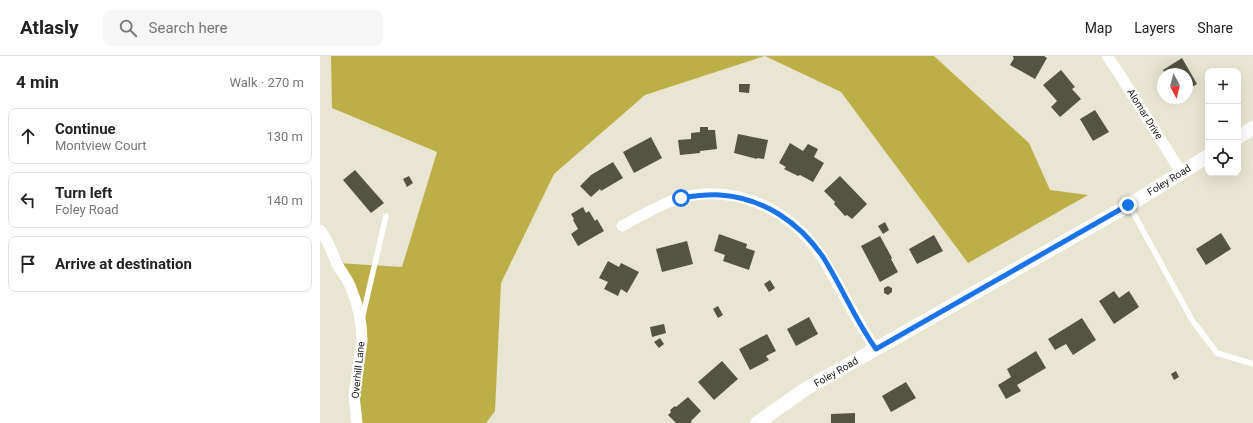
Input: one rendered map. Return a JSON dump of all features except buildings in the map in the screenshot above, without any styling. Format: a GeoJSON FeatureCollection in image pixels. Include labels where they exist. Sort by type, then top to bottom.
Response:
{"type":"FeatureCollection","features":[{"type":"Feature","properties":{"kind":"street","name":"Alomar Drive"},"geometry":{"type":"LineString","coordinates":[[1107,56],[1181,172]]}},
{"type":"Feature","properties":{"kind":"street"},"geometry":{"type":"LineString","coordinates":[[1241,135],[1253,128]]}},
{"type":"Feature","properties":{"kind":"street","name":"Foley Road"},"geometry":{"type":"LineString","coordinates":[[757,423],[807,388],[1128,205],[1205,158]]}},
{"type":"Feature","properties":{"kind":"street"},"geometry":{"type":"LineString","coordinates":[[622,226],[662,204],[681,198],[700,195],[720,195],[740,198],[760,204],[779,213],[796,226],[810,240],[823,258],[865,334],[876,349]]}},
{"type":"Feature","properties":{"kind":"street","name":"Overhill Lane"},"geometry":{"type":"LineString","coordinates":[[320,230],[325,236],[337,263],[351,288],[358,307],[362,341],[354,395],[357,423]]}},
{"type":"Feature","properties":{"kind":"lane"},"geometry":{"type":"LineString","coordinates":[[1128,205],[1192,320],[1217,353],[1253,364]]}},
{"type":"Feature","properties":{"kind":"lane"},"geometry":{"type":"LineString","coordinates":[[361,325],[386,216]]}},
{"type":"Feature","properties":{"kind":"shaded area"},"geometry":{"type":"Polygon","coordinates":[[[331,56],[765,56],[645,95],[554,174],[501,283],[495,411],[486,423],[357,423],[362,332],[337,263],[402,267],[437,152],[332,108],[331,56]]]}},
{"type":"Feature","properties":{"kind":"shaded area"},"geometry":{"type":"Polygon","coordinates":[[[765,56],[934,56],[1029,143],[1050,190],[1088,195],[968,263],[841,92],[765,56]]]}},
{"type":"Feature","properties":{"kind":"route"},"geometry":{"type":"LineString","coordinates":[[681,198],[700,195],[720,195],[740,198],[760,204],[779,213],[796,226],[810,240],[823,258],[865,334],[876,349],[1128,205]]}}]}
